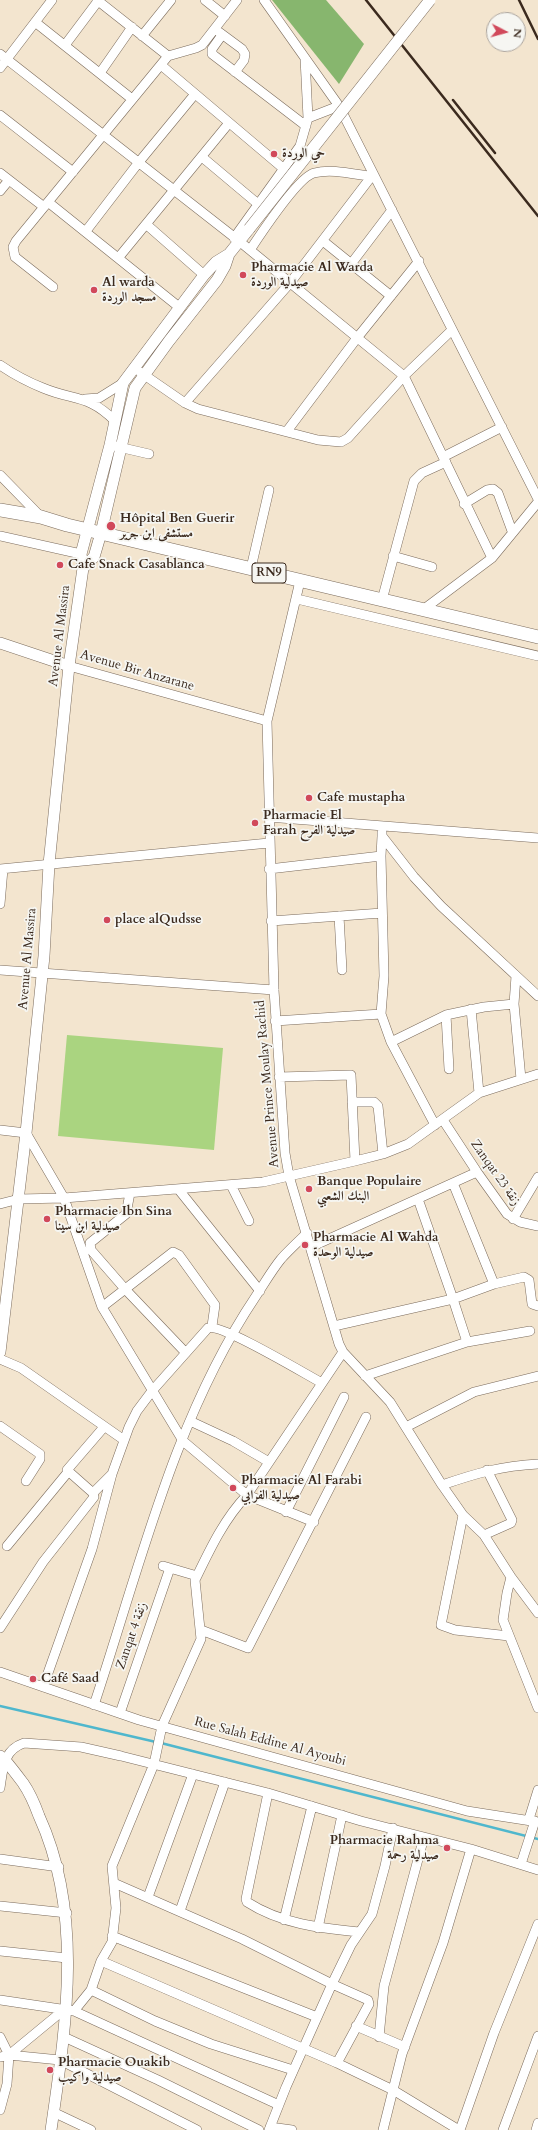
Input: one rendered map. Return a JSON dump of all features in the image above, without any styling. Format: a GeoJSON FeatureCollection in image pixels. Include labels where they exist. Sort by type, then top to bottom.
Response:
{"type":"FeatureCollection","features":[{"type":"Feature","properties":{"kind":"main road","name":"RN9"},"geometry":{"type":"LineString","coordinates":[[0,510],[41,517],[87,530],[538,637]]}},
{"type":"Feature","properties":{"kind":"street"},"geometry":{"type":"LineString","coordinates":[[0,68],[3,57],[35,22],[52,0]]}},
{"type":"Feature","properties":{"kind":"street"},"geometry":{"type":"LineString","coordinates":[[142,36],[170,0]]}},
{"type":"Feature","properties":{"kind":"street"},"geometry":{"type":"LineString","coordinates":[[205,0],[224,16]]}},
{"type":"Feature","properties":{"kind":"street"},"geometry":{"type":"LineString","coordinates":[[53,287],[20,261],[13,252],[16,241],[168,56],[202,45],[237,0]]}},
{"type":"Feature","properties":{"kind":"street"},"geometry":{"type":"LineString","coordinates":[[264,0],[339,106],[373,177],[420,261],[452,330],[538,499]]}},
{"type":"Feature","properties":{"kind":"street"},"geometry":{"type":"LineString","coordinates":[[237,240],[249,229],[430,0]]}},
{"type":"Feature","properties":{"kind":"street"},"geometry":{"type":"LineString","coordinates":[[65,45],[97,1],[168,56]]}},
{"type":"Feature","properties":{"kind":"street"},"geometry":{"type":"LineString","coordinates":[[35,22],[132,99]]}},
{"type":"Feature","properties":{"kind":"street"},"geometry":{"type":"LineString","coordinates":[[100,73],[132,27]]}},
{"type":"Feature","properties":{"kind":"street"},"geometry":{"type":"LineString","coordinates":[[214,29],[242,49],[245,54],[244,60],[235,72]]}},
{"type":"Feature","properties":{"kind":"street"},"geometry":{"type":"LineString","coordinates":[[222,35],[212,49],[212,54],[235,72],[307,122]]}},
{"type":"Feature","properties":{"kind":"street"},"geometry":{"type":"LineString","coordinates":[[83,568],[94,557],[136,388],[144,375],[217,280],[225,266],[229,254],[258,204],[300,146],[307,122],[305,56]]}},
{"type":"Feature","properties":{"kind":"street"},"geometry":{"type":"LineString","coordinates":[[3,57],[250,250],[404,376],[464,504],[492,558]]}},
{"type":"Feature","properties":{"kind":"street"},"geometry":{"type":"LineString","coordinates":[[161,65],[284,169]]}},
{"type":"Feature","properties":{"kind":"street"},"geometry":{"type":"LineString","coordinates":[[86,232],[139,162],[195,94]]}},
{"type":"Feature","properties":{"kind":"street"},"geometry":{"type":"LineString","coordinates":[[307,122],[339,106]]}},
{"type":"Feature","properties":{"kind":"street"},"geometry":{"type":"LineString","coordinates":[[0,115],[73,172]]}},
{"type":"Feature","properties":{"kind":"street"},"geometry":{"type":"LineString","coordinates":[[119,257],[147,225],[229,123]]}},
{"type":"Feature","properties":{"kind":"street"},"geometry":{"type":"LineString","coordinates":[[202,157],[258,204]]}},
{"type":"Feature","properties":{"kind":"street"},"geometry":{"type":"LineString","coordinates":[[250,250],[266,226],[301,182],[312,174],[332,172],[373,177]]}},
{"type":"Feature","properties":{"kind":"street"},"geometry":{"type":"LineString","coordinates":[[0,173],[86,232],[180,306]]}},
{"type":"Feature","properties":{"kind":"street"},"geometry":{"type":"LineString","coordinates":[[185,403],[290,283],[373,177]]}},
{"type":"Feature","properties":{"kind":"street"},"geometry":{"type":"LineString","coordinates":[[0,191],[9,180]]}},
{"type":"Feature","properties":{"kind":"street"},"geometry":{"type":"LineString","coordinates":[[351,264],[392,210]]}},
{"type":"Feature","properties":{"kind":"street"},"geometry":{"type":"LineString","coordinates":[[147,225],[204,275]]}},
{"type":"Feature","properties":{"kind":"street"},"geometry":{"type":"LineString","coordinates":[[323,241],[391,296]]}},
{"type":"Feature","properties":{"kind":"street"},"geometry":{"type":"LineString","coordinates":[[85,399],[99,398],[123,383],[204,275],[216,262],[229,254]]}},
{"type":"Feature","properties":{"kind":"street"},"geometry":{"type":"LineString","coordinates":[[286,431],[357,338],[420,261]]}},
{"type":"Feature","properties":{"kind":"street"},"geometry":{"type":"LineString","coordinates":[[134,368],[185,403],[228,418],[318,440],[344,442],[404,376],[452,330]]}},
{"type":"Feature","properties":{"kind":"street"},"geometry":{"type":"LineString","coordinates":[[0,365],[19,377],[44,388],[85,399],[97,405],[115,420]]}},
{"type":"Feature","properties":{"kind":"street","name":"Avenue Al Massira"},"geometry":{"type":"LineString","coordinates":[[0,1352],[26,1133],[41,974],[49,864],[69,666],[83,568],[81,554],[110,445],[123,383]]}},
{"type":"Feature","properties":{"kind":"street"},"geometry":{"type":"LineString","coordinates":[[382,600],[414,481],[422,473],[502,427]]}},
{"type":"Feature","properties":{"kind":"street"},"geometry":{"type":"LineString","coordinates":[[110,445],[149,454]]}},
{"type":"Feature","properties":{"kind":"street"},"geometry":{"type":"LineString","coordinates":[[0,475],[41,517]]}},
{"type":"Feature","properties":{"kind":"street"},"geometry":{"type":"LineString","coordinates":[[464,504],[487,490],[493,489],[498,493],[512,531]]}},
{"type":"Feature","properties":{"kind":"street"},"geometry":{"type":"LineString","coordinates":[[252,568],[269,490]]}},
{"type":"Feature","properties":{"kind":"street"},"geometry":{"type":"LineString","coordinates":[[424,610],[492,558],[512,531],[538,502]]}},
{"type":"Feature","properties":{"kind":"street"},"geometry":{"type":"LineString","coordinates":[[0,536],[81,554]]}},
{"type":"Feature","properties":{"kind":"street"},"geometry":{"type":"LineString","coordinates":[[393,556],[432,567]]}},
{"type":"Feature","properties":{"kind":"street","name":"Avenue Prince Moulay Rachid"},"geometry":{"type":"LineString","coordinates":[[300,581],[297,599],[267,721],[268,817],[275,1021],[288,1176],[343,1352],[390,1402],[442,1485],[463,1515],[484,1535],[511,1577],[538,1613]]}},
{"type":"Feature","properties":{"kind":"street"},"geometry":{"type":"LineString","coordinates":[[297,599],[538,656]]}},
{"type":"Feature","properties":{"kind":"street","name":"Avenue Bir Anzarane"},"geometry":{"type":"LineString","coordinates":[[0,643],[69,666],[267,721]]}},
{"type":"Feature","properties":{"kind":"street"},"geometry":{"type":"LineString","coordinates":[[268,817],[538,838]]}},
{"type":"Feature","properties":{"kind":"street"},"geometry":{"type":"LineString","coordinates":[[383,825],[381,856],[384,976],[381,1014],[391,1042],[435,1125]]}},
{"type":"Feature","properties":{"kind":"street"},"geometry":{"type":"LineString","coordinates":[[382,836],[414,877],[441,906],[484,944],[538,996]]}},
{"type":"Feature","properties":{"kind":"street"},"geometry":{"type":"LineString","coordinates":[[0,904],[1,869],[269,843]]}},
{"type":"Feature","properties":{"kind":"street"},"geometry":{"type":"LineString","coordinates":[[270,869],[381,856]]}},
{"type":"Feature","properties":{"kind":"street"},"geometry":{"type":"LineString","coordinates":[[271,921],[382,913]]}},
{"type":"Feature","properties":{"kind":"street"},"geometry":{"type":"LineString","coordinates":[[339,916],[342,970]]}},
{"type":"Feature","properties":{"kind":"street"},"geometry":{"type":"LineString","coordinates":[[0,970],[274,990]]}},
{"type":"Feature","properties":{"kind":"street"},"geometry":{"type":"LineString","coordinates":[[516,976],[514,1004],[521,1079]]}},
{"type":"Feature","properties":{"kind":"street"},"geometry":{"type":"LineString","coordinates":[[391,1042],[446,1015],[471,1009],[514,1004]]}},
{"type":"Feature","properties":{"kind":"street"},"geometry":{"type":"LineString","coordinates":[[471,1009],[479,1093]]}},
{"type":"Feature","properties":{"kind":"street"},"geometry":{"type":"LineString","coordinates":[[275,1021],[381,1014]]}},
{"type":"Feature","properties":{"kind":"street"},"geometry":{"type":"LineString","coordinates":[[446,1015],[449,1069]]}},
{"type":"Feature","properties":{"kind":"street"},"geometry":{"type":"LineString","coordinates":[[0,1204],[19,1199],[64,1198],[179,1190],[263,1182],[355,1161],[383,1154],[408,1144],[479,1093],[538,1074]]}},
{"type":"Feature","properties":{"kind":"street"},"geometry":{"type":"LineString","coordinates":[[279,1077],[351,1075],[355,1161]]}},
{"type":"Feature","properties":{"kind":"street"},"geometry":{"type":"LineString","coordinates":[[352,1102],[374,1102],[378,1106],[383,1154]]}},
{"type":"Feature","properties":{"kind":"street","name":"Zanqat 23 زنقة"},"geometry":{"type":"LineString","coordinates":[[443,1120],[477,1172],[513,1219],[538,1226]]}},
{"type":"Feature","properties":{"kind":"street"},"geometry":{"type":"LineString","coordinates":[[0,1130],[26,1133],[64,1198],[102,1307],[183,1441],[247,1495],[314,1522]]}},
{"type":"Feature","properties":{"kind":"street"},"geometry":{"type":"LineString","coordinates":[[310,1247],[477,1172]]}},
{"type":"Feature","properties":{"kind":"street"},"geometry":{"type":"LineString","coordinates":[[513,1219],[538,1177]]}},
{"type":"Feature","properties":{"kind":"street"},"geometry":{"type":"LineString","coordinates":[[453,1183],[494,1284]]}},
{"type":"Feature","properties":{"kind":"street"},"geometry":{"type":"LineString","coordinates":[[231,1185],[249,1221]]}},
{"type":"Feature","properties":{"kind":"street"},"geometry":{"type":"LineString","coordinates":[[179,1190],[260,1291]]}},
{"type":"Feature","properties":{"kind":"street"},"geometry":{"type":"LineString","coordinates":[[130,1193],[126,1214],[90,1243],[91,1250],[186,1354]]}},
{"type":"Feature","properties":{"kind":"street"},"geometry":{"type":"LineString","coordinates":[[418,1199],[453,1299],[466,1342]]}},
{"type":"Feature","properties":{"kind":"street"},"geometry":{"type":"LineString","coordinates":[[94,1704],[144,1546],[190,1421],[231,1333],[281,1259],[307,1233]]}},
{"type":"Feature","properties":{"kind":"street"},"geometry":{"type":"LineString","coordinates":[[43,1688],[92,1549],[112,1474],[124,1440],[137,1411],[152,1391],[208,1328],[212,1326],[215,1305],[180,1255],[173,1252],[102,1307]]}},
{"type":"Feature","properties":{"kind":"street"},"geometry":{"type":"LineString","coordinates":[[334,1326],[453,1299],[494,1284],[524,1276],[528,1278],[532,1304],[538,1306]]}},
{"type":"Feature","properties":{"kind":"street"},"geometry":{"type":"LineString","coordinates":[[212,1326],[231,1333],[322,1383]]}},
{"type":"Feature","properties":{"kind":"street"},"geometry":{"type":"LineString","coordinates":[[365,1376],[466,1342],[530,1331]]}},
{"type":"Feature","properties":{"kind":"street"},"geometry":{"type":"LineString","coordinates":[[9,2055],[70,2010],[90,1990],[100,1961],[112,1942],[116,1908],[112,1866],[114,1859],[126,1836],[154,1762],[161,1731],[201,1638],[195,1580],[222,1529],[237,1506],[247,1495],[343,1352]]}},
{"type":"Feature","properties":{"kind":"street"},"geometry":{"type":"LineString","coordinates":[[0,1359],[25,1371],[124,1440]]}},
{"type":"Feature","properties":{"kind":"street"},"geometry":{"type":"LineString","coordinates":[[406,1427],[474,1392],[538,1376]]}},
{"type":"Feature","properties":{"kind":"street"},"geometry":{"type":"LineString","coordinates":[[286,1512],[344,1397]]}},
{"type":"Feature","properties":{"kind":"street"},"geometry":{"type":"LineString","coordinates":[[201,1630],[248,1648],[314,1522],[366,1417]]}},
{"type":"Feature","properties":{"kind":"street"},"geometry":{"type":"LineString","coordinates":[[190,1421],[233,1441],[269,1462]]}},
{"type":"Feature","properties":{"kind":"street"},"geometry":{"type":"LineString","coordinates":[[0,1426],[40,1454],[40,1459],[26,1481]]}},
{"type":"Feature","properties":{"kind":"street"},"geometry":{"type":"LineString","coordinates":[[7,1546],[68,1472],[68,1469],[104,1427]]}},
{"type":"Feature","properties":{"kind":"street"},"geometry":{"type":"LineString","coordinates":[[442,1485],[487,1470],[510,1466],[538,1464]]}},
{"type":"Feature","properties":{"kind":"street"},"geometry":{"type":"LineString","coordinates":[[484,1535],[511,1523],[512,1520],[487,1470]]}},
{"type":"Feature","properties":{"kind":"street"},"geometry":{"type":"LineString","coordinates":[[68,1472],[93,1493]]}},
{"type":"Feature","properties":{"kind":"street"},"geometry":{"type":"LineString","coordinates":[[0,1628],[43,1562],[93,1499],[93,1493],[112,1474]]}},
{"type":"Feature","properties":{"kind":"street"},"geometry":{"type":"LineString","coordinates":[[463,1515],[441,1625],[455,1630],[509,1636]]}},
{"type":"Feature","properties":{"kind":"street","name":"Zanqat 4 زنقة"},"geometry":{"type":"LineString","coordinates":[[120,1713],[166,1567],[197,1576]]}},
{"type":"Feature","properties":{"kind":"street"},"geometry":{"type":"LineString","coordinates":[[511,1577],[503,1620],[538,1708]]}},
{"type":"Feature","properties":{"kind":"street","name":"Rue Salah Eddine Al Ayoubi"},"geometry":{"type":"LineString","coordinates":[[0,1672],[43,1688],[120,1713],[161,1731],[467,1811],[534,1821]]}},
{"type":"Feature","properties":{"kind":"street"},"geometry":{"type":"LineString","coordinates":[[0,1788],[2,1757],[18,1745],[24,1743],[81,1747],[154,1762],[193,1774],[268,1793],[342,1815],[470,1849],[538,1870]]}},
{"type":"Feature","properties":{"kind":"street"},"geometry":{"type":"LineString","coordinates":[[2,1757],[24,1784],[50,1838],[59,1867],[67,1913],[67,1958],[70,2010],[60,2060],[51,2130]]}},
{"type":"Feature","properties":{"kind":"street"},"geometry":{"type":"LineString","coordinates":[[148,1897],[193,1774]]}},
{"type":"Feature","properties":{"kind":"street"},"geometry":{"type":"LineString","coordinates":[[180,1911],[225,1782]]}},
{"type":"Feature","properties":{"kind":"street"},"geometry":{"type":"LineString","coordinates":[[521,1864],[534,1821],[538,1790]]}},
{"type":"Feature","properties":{"kind":"street"},"geometry":{"type":"LineString","coordinates":[[268,1793],[246,1899],[247,1902],[284,1920],[318,1928],[358,1932]]}},
{"type":"Feature","properties":{"kind":"street"},"geometry":{"type":"LineString","coordinates":[[284,1920],[312,1806]]}},
{"type":"Feature","properties":{"kind":"street"},"geometry":{"type":"LineString","coordinates":[[318,1928],[342,1815]]}},
{"type":"Feature","properties":{"kind":"street"},"geometry":{"type":"LineString","coordinates":[[292,2130],[269,2128],[302,2048],[332,1984],[358,1932],[372,1914],[385,1866],[392,1828]]}},
{"type":"Feature","properties":{"kind":"street"},"geometry":{"type":"LineString","coordinates":[[379,2037],[384,1986],[424,1837]]}},
{"type":"Feature","properties":{"kind":"street"},"geometry":{"type":"LineString","coordinates":[[383,2130],[405,2047],[443,1942],[470,1849]]}},
{"type":"Feature","properties":{"kind":"street"},"geometry":{"type":"LineString","coordinates":[[0,1859],[59,1867]]}},
{"type":"Feature","properties":{"kind":"street"},"geometry":{"type":"LineString","coordinates":[[114,1883],[260,1947],[332,1984],[368,2000],[369,2004],[337,2063]]}},
{"type":"Feature","properties":{"kind":"street"},"geometry":{"type":"LineString","coordinates":[[0,1906],[67,1913]]}},
{"type":"Feature","properties":{"kind":"street"},"geometry":{"type":"LineString","coordinates":[[100,1961],[337,2063],[393,2090],[459,2130],[494,2033],[538,1924]]}},
{"type":"Feature","properties":{"kind":"street"},"geometry":{"type":"LineString","coordinates":[[112,1936],[317,2017]]}},
{"type":"Feature","properties":{"kind":"street"},"geometry":{"type":"LineString","coordinates":[[0,1951],[67,1958]]}},
{"type":"Feature","properties":{"kind":"street"},"geometry":{"type":"LineString","coordinates":[[90,1990],[155,2021],[211,2044],[293,2070]]}},
{"type":"Feature","properties":{"kind":"street"},"geometry":{"type":"LineString","coordinates":[[0,2000],[70,2010],[279,2105]]}},
{"type":"Feature","properties":{"kind":"street"},"geometry":{"type":"LineString","coordinates":[[356,2026],[405,2047]]}},
{"type":"Feature","properties":{"kind":"street"},"geometry":{"type":"LineString","coordinates":[[503,2130],[538,2036]]}},
{"type":"Feature","properties":{"kind":"street"},"geometry":{"type":"LineString","coordinates":[[64,2037],[158,2080],[259,2130]]}},
{"type":"Feature","properties":{"kind":"street"},"geometry":{"type":"LineString","coordinates":[[0,2038],[9,2055],[7,2084],[0,2110]]}},
{"type":"Feature","properties":{"kind":"street"},"geometry":{"type":"LineString","coordinates":[[0,2057],[9,2055],[60,2060],[197,2130]]}},
{"type":"Feature","properties":{"kind":"street"},"geometry":{"type":"LineString","coordinates":[[53,2112],[91,2130]]}},
{"type":"Feature","properties":{"kind":"street"},"geometry":{"type":"LineString","coordinates":[[536,2130],[538,2123]]}},
{"type":"Feature","properties":{"kind":"green space"},"geometry":{"type":"Polygon","coordinates":[[[272,0],[326,0],[364,44],[339,84],[272,0]]]}},
{"type":"Feature","properties":{"kind":"green space"},"geometry":{"type":"Polygon","coordinates":[[[67,1035],[223,1048],[214,1150],[58,1136],[67,1035]]]}},
{"type":"Feature","properties":{"kind":"waterway"},"geometry":{"type":"LineString","coordinates":[[0,1706],[156,1742]]}},
{"type":"Feature","properties":{"kind":"waterway"},"geometry":{"type":"LineString","coordinates":[[161,1743],[538,1839]]}},
{"type":"Feature","properties":{"kind":"railway"},"geometry":{"type":"LineString","coordinates":[[366,0],[538,216]]}},
{"type":"Feature","properties":{"kind":"railway"},"geometry":{"type":"LineString","coordinates":[[519,0],[538,39]]}},
{"type":"Feature","properties":{"kind":"railway"},"geometry":{"type":"LineString","coordinates":[[453,100],[495,153]]}},
{"type":"Feature","properties":{"kind":"place","name":"حي الوردة"},"geometry":{"type":"Point","coordinates":[274,154]}},
{"type":"Feature","properties":{"kind":"place","name":"Pharmacie Al Warda صيدلية الوردة"},"geometry":{"type":"Point","coordinates":[243,275]}},
{"type":"Feature","properties":{"kind":"place","name":"Al warda مسجد الوردة"},"geometry":{"type":"Point","coordinates":[94,290]}},
{"type":"Feature","properties":{"kind":"place","name":"Hôpital Ben Guerir مستشفى ابن جرير"},"geometry":{"type":"Point","coordinates":[111,526]}},
{"type":"Feature","properties":{"kind":"place","name":"Cafe Snack Casablanca"},"geometry":{"type":"Point","coordinates":[60,565]}},
{"type":"Feature","properties":{"kind":"place","name":"Cafe mustapha"},"geometry":{"type":"Point","coordinates":[309,798]}},
{"type":"Feature","properties":{"kind":"place","name":"Pharmacie El Farah صيدلية الفرح"},"geometry":{"type":"Point","coordinates":[255,823]}},
{"type":"Feature","properties":{"kind":"place","name":"place alQudsse"},"geometry":{"type":"Point","coordinates":[107,920]}},
{"type":"Feature","properties":{"kind":"place","name":"Banque Populaire البنك الشعبي"},"geometry":{"type":"Point","coordinates":[309,1189]}},
{"type":"Feature","properties":{"kind":"place","name":"Pharmacie Ibn Sina صيدلية ابن سينا"},"geometry":{"type":"Point","coordinates":[47,1219]}},
{"type":"Feature","properties":{"kind":"place","name":"Pharmacie Al Wahda صيدلية الوحدة"},"geometry":{"type":"Point","coordinates":[305,1245]}},
{"type":"Feature","properties":{"kind":"place","name":"Pharmacie Al Farabi صيدلية الفرابي"},"geometry":{"type":"Point","coordinates":[233,1488]}},
{"type":"Feature","properties":{"kind":"place","name":"Café Saad"},"geometry":{"type":"Point","coordinates":[33,1679]}},
{"type":"Feature","properties":{"kind":"place","name":"Pharmacie Rahma صيدلية رحمة"},"geometry":{"type":"Point","coordinates":[447,1848]}},
{"type":"Feature","properties":{"kind":"place","name":"Pharmacie Ouakib صيدلية واكيب"},"geometry":{"type":"Point","coordinates":[50,2070]}}]}
